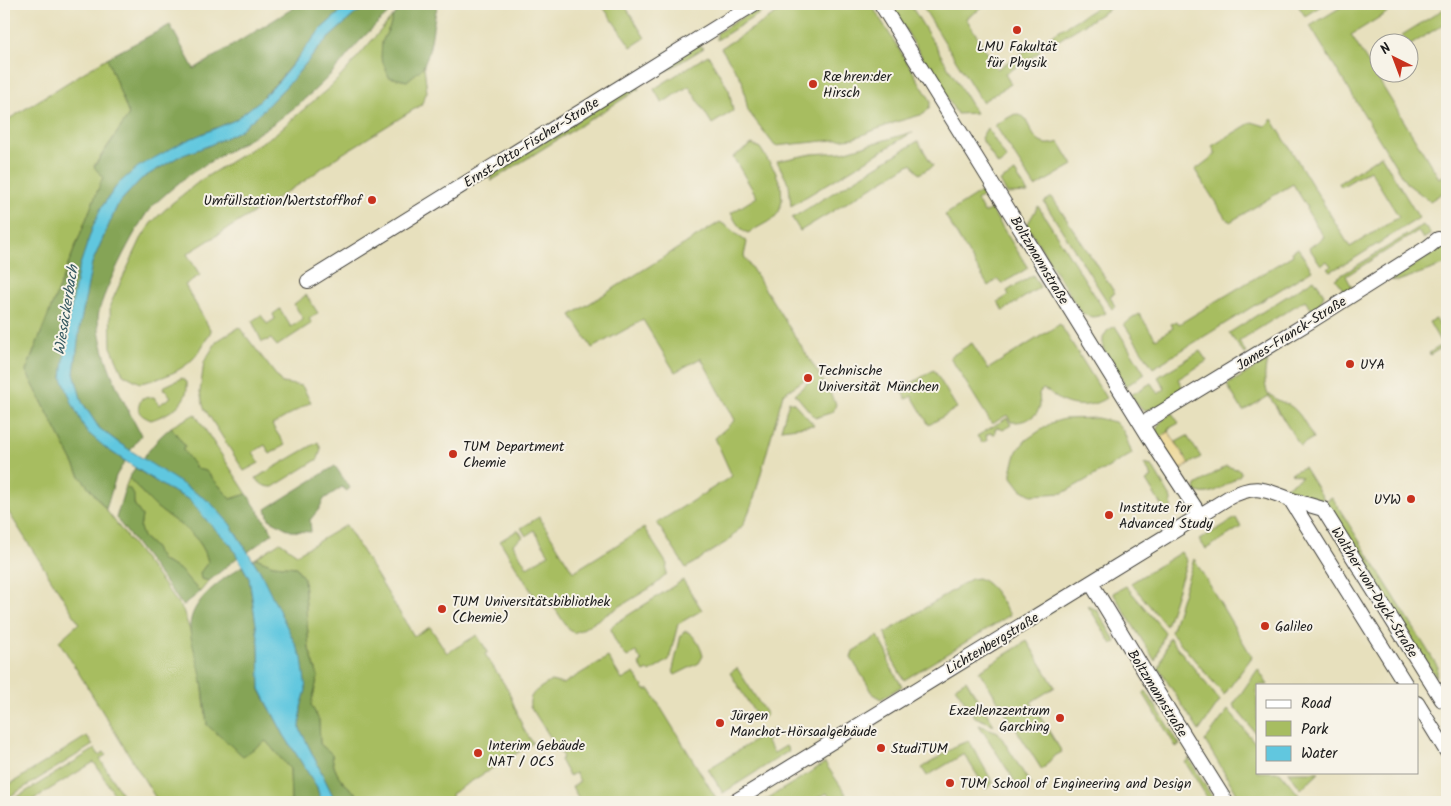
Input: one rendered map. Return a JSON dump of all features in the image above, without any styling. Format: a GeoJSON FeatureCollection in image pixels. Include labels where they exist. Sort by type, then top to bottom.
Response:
{"type":"FeatureCollection","features":[{"type":"Feature","properties":{"kind":"street","name":"Ernst-Otto-Fischer-Straße"},"geometry":{"type":"LineString","coordinates":[[308,281],[754,4]]}},
{"type":"Feature","properties":{"kind":"street","name":"Boltzmannstraße"},"geometry":{"type":"LineString","coordinates":[[880,4],[1200,515]]}},
{"type":"Feature","properties":{"kind":"street","name":"James-Franck-Straße"},"geometry":{"type":"LineString","coordinates":[[1142,424],[1316,318],[1438,239]]}},
{"type":"Feature","properties":{"kind":"street","name":"Lichtenbergstraße"},"geometry":{"type":"LineString","coordinates":[[734,802],[1200,515],[1239,492],[1252,489]]}},
{"type":"Feature","properties":{"kind":"street","name":"Walther-von-Dyck-Straße"},"geometry":{"type":"LineString","coordinates":[[1252,489],[1271,491],[1323,509],[1439,696],[1447,702]]}},
{"type":"Feature","properties":{"kind":"street","name":"Walther-von-Dyck-Straße"},"geometry":{"type":"LineString","coordinates":[[1290,499],[1405,684]]}},
{"type":"Feature","properties":{"kind":"street","name":"Boltzmannstraße"},"geometry":{"type":"LineString","coordinates":[[1091,583],[1226,802]]}},
{"type":"Feature","properties":{"kind":"street"},"geometry":{"type":"LineString","coordinates":[[1418,704],[1447,752]]}},
{"type":"Feature","properties":{"kind":"green space"},"geometry":{"type":"Polygon","coordinates":[[[300,4],[349,4],[321,29],[279,80],[258,102],[235,120],[183,142],[118,184],[101,208],[92,229],[78,271],[62,378],[107,449],[125,461],[116,476],[106,509],[80,476],[26,371],[103,177],[94,167],[129,115],[107,58],[170,25],[194,69],[300,4]]]}},
{"type":"Feature","properties":{"kind":"green space"},"geometry":{"type":"Polygon","coordinates":[[[371,4],[399,4],[352,49],[324,81],[292,110],[262,131],[189,175],[174,187],[149,210],[127,246],[104,296],[98,319],[103,350],[113,379],[141,435],[130,451],[99,428],[82,402],[74,373],[80,326],[92,263],[118,204],[141,179],[178,157],[210,145],[239,131],[258,115],[292,80],[323,43],[355,14],[371,4]]]}},
{"type":"Feature","properties":{"kind":"green space"},"geometry":{"type":"Polygon","coordinates":[[[406,4],[438,4],[427,58],[423,67],[407,81],[389,77],[381,58],[382,42],[393,16],[406,4]]]}},
{"type":"Feature","properties":{"kind":"green space"},"geometry":{"type":"Polygon","coordinates":[[[601,4],[624,4],[645,38],[631,47],[601,4]]]}},
{"type":"Feature","properties":{"kind":"green space"},"geometry":{"type":"Polygon","coordinates":[[[764,4],[775,4],[717,40],[717,33],[764,4]]]}},
{"type":"Feature","properties":{"kind":"green space"},"geometry":{"type":"Polygon","coordinates":[[[792,4],[871,4],[931,101],[929,108],[924,114],[896,122],[854,138],[775,146],[748,111],[742,80],[721,48],[792,4]]]}},
{"type":"Feature","properties":{"kind":"green space"},"geometry":{"type":"Polygon","coordinates":[[[890,4],[910,4],[976,113],[957,114],[890,4]]]}},
{"type":"Feature","properties":{"kind":"green space"},"geometry":{"type":"Polygon","coordinates":[[[921,4],[989,4],[966,18],[997,69],[1035,45],[1040,52],[1005,74],[1011,84],[982,102],[921,4]]]}},
{"type":"Feature","properties":{"kind":"green space"},"geometry":{"type":"Polygon","coordinates":[[[1102,4],[1117,4],[1046,48],[1042,41],[1102,4]]]}},
{"type":"Feature","properties":{"kind":"green space"},"geometry":{"type":"Polygon","coordinates":[[[1297,4],[1324,4],[1305,16],[1297,4]]]}},
{"type":"Feature","properties":{"kind":"green space"},"geometry":{"type":"Polygon","coordinates":[[[1346,4],[1401,4],[1351,35],[1368,63],[1368,82],[1380,82],[1439,178],[1447,174],[1447,195],[1444,192],[1430,201],[1406,183],[1310,26],[1346,4]]]}},
{"type":"Feature","properties":{"kind":"green space"},"geometry":{"type":"Polygon","coordinates":[[[1447,7],[1447,22],[1418,40],[1418,32],[1407,32],[1447,7]]]}},
{"type":"Feature","properties":{"kind":"green space"},"geometry":{"type":"Polygon","coordinates":[[[393,16],[382,42],[389,77],[407,81],[424,66],[427,92],[421,105],[187,254],[200,275],[185,285],[211,331],[194,358],[176,371],[154,380],[140,383],[123,374],[111,347],[110,305],[141,239],[151,223],[201,180],[275,134],[330,87],[393,16]]]}},
{"type":"Feature","properties":{"kind":"green space"},"geometry":{"type":"Polygon","coordinates":[[[698,45],[704,48],[666,71],[664,67],[698,45]]]}},
{"type":"Feature","properties":{"kind":"green space"},"geometry":{"type":"Polygon","coordinates":[[[708,55],[729,90],[733,111],[712,124],[689,86],[662,103],[654,89],[708,55]]]}},
{"type":"Feature","properties":{"kind":"green space"},"geometry":{"type":"Polygon","coordinates":[[[107,58],[129,115],[94,166],[103,177],[26,371],[80,476],[183,610],[201,672],[207,725],[266,741],[290,769],[291,802],[158,802],[59,641],[79,623],[4,505],[4,122],[107,58]]]}},
{"type":"Feature","properties":{"kind":"green space"},"geometry":{"type":"Polygon","coordinates":[[[636,84],[639,89],[491,181],[491,174],[636,84]]]}},
{"type":"Feature","properties":{"kind":"green space"},"geometry":{"type":"Polygon","coordinates":[[[1015,114],[1024,117],[1033,134],[1040,142],[1051,144],[1059,142],[1073,165],[1035,187],[995,125],[1015,114]]]}},
{"type":"Feature","properties":{"kind":"green space"},"geometry":{"type":"Polygon","coordinates":[[[1272,119],[1350,247],[1399,217],[1370,170],[1341,187],[1339,183],[1381,155],[1419,218],[1331,271],[1328,269],[1331,266],[1327,261],[1321,265],[1309,248],[1324,237],[1293,184],[1230,222],[1224,216],[1195,170],[1216,154],[1212,146],[1252,122],[1265,126],[1272,119]]]}},
{"type":"Feature","properties":{"kind":"green space"},"geometry":{"type":"Polygon","coordinates":[[[987,128],[1007,159],[998,165],[981,138],[987,128]]]}},
{"type":"Feature","properties":{"kind":"green space"},"geometry":{"type":"Polygon","coordinates":[[[913,132],[791,206],[789,185],[777,161],[812,154],[843,152],[913,132]]]}},
{"type":"Feature","properties":{"kind":"green space"},"geometry":{"type":"Polygon","coordinates":[[[918,141],[933,166],[919,174],[912,163],[800,231],[792,218],[918,141]]]}},
{"type":"Feature","properties":{"kind":"green space"},"geometry":{"type":"Polygon","coordinates":[[[752,144],[760,148],[775,171],[781,186],[782,201],[779,212],[773,219],[748,233],[740,227],[731,213],[757,197],[733,157],[752,144]]]}},
{"type":"Feature","properties":{"kind":"green space"},"geometry":{"type":"Polygon","coordinates":[[[1015,172],[1028,193],[1007,194],[1000,181],[1015,172]]]}},
{"type":"Feature","properties":{"kind":"green space"},"geometry":{"type":"Polygon","coordinates":[[[981,192],[983,196],[977,200],[984,213],[991,209],[1028,268],[1002,284],[998,279],[988,286],[945,215],[981,192]]]}},
{"type":"Feature","properties":{"kind":"green space"},"geometry":{"type":"Polygon","coordinates":[[[1052,197],[1115,293],[1110,296],[1115,307],[1112,309],[1044,202],[1052,197]]]}},
{"type":"Feature","properties":{"kind":"green space"},"geometry":{"type":"Polygon","coordinates":[[[1038,206],[1106,313],[1092,317],[1080,311],[1027,225],[1038,206]]]}},
{"type":"Feature","properties":{"kind":"green space"},"geometry":{"type":"Polygon","coordinates":[[[720,222],[747,242],[744,256],[836,404],[833,412],[815,418],[795,394],[811,380],[810,376],[783,394],[753,502],[743,525],[728,541],[686,568],[657,523],[732,476],[715,438],[735,420],[701,358],[675,372],[643,320],[592,348],[571,315],[720,222]]]}},
{"type":"Feature","properties":{"kind":"green space"},"geometry":{"type":"Polygon","coordinates":[[[1423,225],[1431,234],[1423,239],[1418,231],[1346,276],[1352,287],[1345,292],[1335,279],[1423,225]]]}},
{"type":"Feature","properties":{"kind":"green space"},"geometry":{"type":"Polygon","coordinates":[[[1447,245],[1447,264],[1398,281],[1391,280],[1447,245]]]}},
{"type":"Feature","properties":{"kind":"green space"},"geometry":{"type":"Polygon","coordinates":[[[1298,248],[1312,270],[1153,368],[1124,324],[1139,314],[1156,339],[1173,328],[1171,324],[1177,321],[1179,324],[1293,255],[1292,252],[1298,248]]]}},
{"type":"Feature","properties":{"kind":"green space"},"geometry":{"type":"Polygon","coordinates":[[[1033,275],[1040,287],[1003,311],[998,302],[1009,295],[1007,291],[1033,275]]]}},
{"type":"Feature","properties":{"kind":"green space"},"geometry":{"type":"Polygon","coordinates":[[[1314,279],[1324,295],[1319,305],[1312,310],[1305,300],[1239,341],[1246,353],[1244,354],[1229,333],[1314,279]]]}},
{"type":"Feature","properties":{"kind":"green space"},"geometry":{"type":"Polygon","coordinates":[[[306,295],[318,313],[309,319],[312,323],[277,346],[271,339],[262,342],[252,321],[261,315],[267,324],[275,319],[273,314],[280,309],[291,327],[303,319],[294,304],[306,295]]]}},
{"type":"Feature","properties":{"kind":"green space"},"geometry":{"type":"Polygon","coordinates":[[[1436,319],[1447,339],[1447,354],[1443,347],[1430,355],[1429,353],[1442,345],[1429,322],[1436,319]]]}},
{"type":"Feature","properties":{"kind":"green space"},"geometry":{"type":"Polygon","coordinates":[[[1060,324],[1106,398],[1089,405],[1077,405],[1065,403],[1043,389],[1039,393],[1040,406],[1032,417],[1020,422],[1011,422],[1007,415],[992,424],[950,357],[972,343],[988,369],[1060,324]]]}},
{"type":"Feature","properties":{"kind":"green space"},"geometry":{"type":"Polygon","coordinates":[[[1115,326],[1145,374],[1126,386],[1103,348],[1103,338],[1107,331],[1115,326]]]}},
{"type":"Feature","properties":{"kind":"green space"},"geometry":{"type":"Polygon","coordinates":[[[239,327],[282,383],[302,386],[311,402],[272,425],[285,445],[270,454],[265,445],[253,452],[259,463],[244,471],[204,408],[200,392],[204,362],[217,341],[239,327]]]}},
{"type":"Feature","properties":{"kind":"green space"},"geometry":{"type":"Polygon","coordinates":[[[1200,351],[1207,361],[1178,379],[1182,386],[1179,393],[1164,403],[1148,410],[1139,406],[1131,395],[1151,383],[1158,394],[1165,389],[1158,377],[1200,351]]]}},
{"type":"Feature","properties":{"kind":"green space"},"geometry":{"type":"Polygon","coordinates":[[[1267,361],[1265,378],[1268,395],[1296,410],[1313,438],[1300,446],[1269,396],[1243,411],[1227,385],[1267,361]]]}},
{"type":"Feature","properties":{"kind":"green space"},"geometry":{"type":"Polygon","coordinates":[[[934,370],[957,408],[929,425],[912,396],[906,399],[901,389],[934,370]]]}},
{"type":"Feature","properties":{"kind":"green space"},"geometry":{"type":"Polygon","coordinates":[[[182,378],[187,382],[185,396],[171,411],[151,420],[139,412],[142,398],[154,397],[159,405],[171,397],[163,387],[182,378]]]}},
{"type":"Feature","properties":{"kind":"green space"},"geometry":{"type":"Polygon","coordinates":[[[789,401],[794,403],[814,425],[781,429],[789,401]]]}},
{"type":"Feature","properties":{"kind":"green space"},"geometry":{"type":"Polygon","coordinates":[[[1172,413],[1179,423],[1168,429],[1169,432],[1158,438],[1158,426],[1172,413]]]}},
{"type":"Feature","properties":{"kind":"green space"},"geometry":{"type":"Polygon","coordinates":[[[195,414],[247,494],[231,499],[206,471],[198,470],[182,450],[185,446],[171,427],[195,414]]]}},
{"type":"Feature","properties":{"kind":"green space"},"geometry":{"type":"Polygon","coordinates":[[[1007,418],[1011,425],[1003,430],[998,427],[995,429],[995,434],[990,433],[986,435],[987,440],[982,443],[977,436],[1007,418]]]}},
{"type":"Feature","properties":{"kind":"green space"},"geometry":{"type":"Polygon","coordinates":[[[1097,418],[1115,422],[1124,432],[1132,454],[1063,493],[1031,495],[1021,489],[1012,477],[1012,468],[1017,451],[1026,440],[1051,423],[1064,419],[1097,418]]]}},
{"type":"Feature","properties":{"kind":"green space"},"geometry":{"type":"Polygon","coordinates":[[[171,427],[185,446],[183,450],[197,469],[206,471],[231,499],[247,494],[273,533],[248,552],[230,524],[142,459],[171,427]]]}},
{"type":"Feature","properties":{"kind":"green space"},"geometry":{"type":"Polygon","coordinates":[[[1187,436],[1201,457],[1189,464],[1176,442],[1187,436]]]}},
{"type":"Feature","properties":{"kind":"green space"},"geometry":{"type":"Polygon","coordinates":[[[318,442],[321,449],[318,459],[273,487],[263,485],[256,478],[318,442]]]}},
{"type":"Feature","properties":{"kind":"green space"},"geometry":{"type":"Polygon","coordinates":[[[1144,464],[1152,466],[1170,496],[1171,506],[1168,516],[1146,481],[1152,477],[1144,464]]]}},
{"type":"Feature","properties":{"kind":"green space"},"geometry":{"type":"Polygon","coordinates":[[[335,466],[350,488],[347,491],[342,487],[324,499],[310,520],[311,532],[291,531],[269,519],[266,509],[335,466]]]}},
{"type":"Feature","properties":{"kind":"green space"},"geometry":{"type":"Polygon","coordinates":[[[1226,466],[1240,470],[1240,475],[1213,492],[1201,493],[1195,491],[1196,485],[1226,466]]]}},
{"type":"Feature","properties":{"kind":"green space"},"geometry":{"type":"Polygon","coordinates":[[[1304,467],[1325,501],[1332,497],[1438,667],[1436,677],[1335,517],[1312,498],[1284,488],[1302,477],[1291,473],[1304,467]]]}},
{"type":"Feature","properties":{"kind":"green space"},"geometry":{"type":"Polygon","coordinates":[[[135,468],[166,488],[190,500],[208,522],[231,545],[238,557],[209,581],[201,579],[200,573],[208,562],[200,543],[186,529],[153,504],[129,478],[135,468]]]}},
{"type":"Feature","properties":{"kind":"green space"},"geometry":{"type":"Polygon","coordinates":[[[129,478],[153,504],[186,529],[200,543],[208,562],[200,573],[201,579],[209,581],[200,592],[179,569],[162,561],[154,547],[143,537],[140,528],[142,516],[134,502],[131,491],[125,488],[129,478]]]}},
{"type":"Feature","properties":{"kind":"green space"},"geometry":{"type":"Polygon","coordinates":[[[125,488],[130,489],[134,495],[134,504],[142,516],[140,528],[143,537],[154,547],[162,561],[179,569],[200,592],[183,606],[116,518],[125,488]]]}},
{"type":"Feature","properties":{"kind":"green space"},"geometry":{"type":"Polygon","coordinates":[[[539,517],[573,572],[644,528],[667,564],[666,575],[655,585],[573,633],[548,598],[536,599],[500,541],[518,530],[523,537],[513,544],[527,567],[549,554],[534,530],[526,536],[521,528],[539,517]]]}},
{"type":"Feature","properties":{"kind":"green space"},"geometry":{"type":"Polygon","coordinates":[[[1236,518],[1241,527],[1206,549],[1199,540],[1236,518]]]}},
{"type":"Feature","properties":{"kind":"green space"},"geometry":{"type":"Polygon","coordinates":[[[346,525],[414,636],[430,627],[447,653],[477,635],[488,652],[485,654],[508,690],[524,730],[533,743],[451,794],[455,802],[359,802],[358,795],[343,782],[337,773],[332,754],[320,744],[319,720],[311,705],[318,676],[309,649],[304,579],[296,567],[273,565],[256,558],[280,542],[297,554],[346,525]]]}},
{"type":"Feature","properties":{"kind":"green space"},"geometry":{"type":"Polygon","coordinates":[[[1181,552],[1187,561],[1166,626],[1131,583],[1181,552]]]}},
{"type":"Feature","properties":{"kind":"green space"},"geometry":{"type":"Polygon","coordinates":[[[256,558],[273,565],[296,567],[304,579],[309,649],[318,676],[311,705],[319,720],[320,744],[332,754],[334,767],[340,778],[358,795],[358,799],[353,802],[336,802],[300,729],[301,707],[306,690],[260,571],[253,560],[256,558]]]}},
{"type":"Feature","properties":{"kind":"green space"},"geometry":{"type":"Polygon","coordinates":[[[1194,559],[1252,657],[1224,695],[1171,632],[1194,559]]]}},
{"type":"Feature","properties":{"kind":"green space"},"geometry":{"type":"Polygon","coordinates":[[[242,566],[249,578],[259,644],[260,690],[284,735],[317,787],[321,802],[291,802],[290,769],[266,741],[243,756],[207,725],[201,677],[190,625],[196,607],[209,591],[242,566]]]}},
{"type":"Feature","properties":{"kind":"green space"},"geometry":{"type":"Polygon","coordinates":[[[978,578],[993,589],[1010,615],[904,680],[893,661],[885,633],[971,579],[978,578]]]}},
{"type":"Feature","properties":{"kind":"green space"},"geometry":{"type":"Polygon","coordinates":[[[683,580],[702,610],[678,624],[669,660],[650,672],[648,670],[644,672],[639,664],[642,662],[636,652],[627,657],[615,641],[611,629],[613,625],[683,580]]]}},
{"type":"Feature","properties":{"kind":"green space"},"geometry":{"type":"Polygon","coordinates":[[[1126,586],[1165,632],[1155,661],[1113,593],[1126,586]]]}},
{"type":"Feature","properties":{"kind":"green space"},"geometry":{"type":"Polygon","coordinates":[[[1088,606],[1097,610],[1116,642],[1112,644],[1088,606]]]}},
{"type":"Feature","properties":{"kind":"green space"},"geometry":{"type":"Polygon","coordinates":[[[685,631],[691,634],[697,641],[703,656],[699,663],[675,675],[673,669],[681,635],[685,631]]]}},
{"type":"Feature","properties":{"kind":"green space"},"geometry":{"type":"Polygon","coordinates":[[[878,636],[888,654],[889,664],[902,686],[881,699],[874,695],[851,658],[853,651],[878,636]]]}},
{"type":"Feature","properties":{"kind":"green space"},"geometry":{"type":"Polygon","coordinates":[[[1169,637],[1220,701],[1199,731],[1159,669],[1169,637]]]}},
{"type":"Feature","properties":{"kind":"green space"},"geometry":{"type":"Polygon","coordinates":[[[1027,641],[1055,687],[1031,702],[1062,752],[1053,757],[1042,770],[979,671],[1027,641]]]}},
{"type":"Feature","properties":{"kind":"green space"},"geometry":{"type":"Polygon","coordinates":[[[608,657],[622,680],[634,673],[645,690],[650,690],[716,798],[709,802],[581,802],[572,787],[580,781],[575,773],[569,776],[560,760],[563,757],[530,706],[530,701],[536,691],[551,681],[563,684],[608,657]]]}},
{"type":"Feature","properties":{"kind":"green space"},"geometry":{"type":"Polygon","coordinates":[[[737,668],[767,715],[759,720],[730,673],[737,668]]]}},
{"type":"Feature","properties":{"kind":"green space"},"geometry":{"type":"Polygon","coordinates":[[[1258,669],[1267,684],[1256,684],[1256,734],[1233,705],[1258,669]]]}},
{"type":"Feature","properties":{"kind":"green space"},"geometry":{"type":"Polygon","coordinates":[[[966,680],[994,725],[975,717],[955,687],[966,680]]]}},
{"type":"Feature","properties":{"kind":"green space"},"geometry":{"type":"Polygon","coordinates":[[[1146,691],[1180,745],[1176,747],[1143,693],[1146,691]]]}},
{"type":"Feature","properties":{"kind":"green space"},"geometry":{"type":"Polygon","coordinates":[[[1228,710],[1256,744],[1256,774],[1282,774],[1299,795],[1291,802],[1242,802],[1205,741],[1228,710]]]}},
{"type":"Feature","properties":{"kind":"green space"},"geometry":{"type":"Polygon","coordinates":[[[979,725],[998,732],[1031,785],[1021,791],[979,725]]]}},
{"type":"Feature","properties":{"kind":"green space"},"geometry":{"type":"Polygon","coordinates":[[[775,728],[778,733],[766,741],[774,753],[786,746],[789,751],[723,793],[708,769],[775,728]]]}},
{"type":"Feature","properties":{"kind":"green space"},"geometry":{"type":"Polygon","coordinates":[[[87,736],[93,745],[4,800],[4,788],[87,736]]]}},
{"type":"Feature","properties":{"kind":"green space"},"geometry":{"type":"Polygon","coordinates":[[[968,741],[993,783],[986,789],[964,754],[927,776],[922,768],[958,745],[968,741]]]}},
{"type":"Feature","properties":{"kind":"green space"},"geometry":{"type":"Polygon","coordinates":[[[95,749],[99,755],[104,752],[106,755],[100,759],[127,802],[119,802],[94,762],[29,802],[9,802],[95,749]]]}},
{"type":"Feature","properties":{"kind":"green space"},"geometry":{"type":"Polygon","coordinates":[[[1189,759],[1215,802],[1210,802],[1185,762],[1189,759]]]}},
{"type":"Feature","properties":{"kind":"green space"},"geometry":{"type":"Polygon","coordinates":[[[825,763],[846,794],[835,802],[827,793],[811,802],[762,802],[825,763]]]}},
{"type":"Feature","properties":{"kind":"green space"},"geometry":{"type":"Polygon","coordinates":[[[1290,774],[1317,774],[1301,789],[1290,774]]]}},
{"type":"Feature","properties":{"kind":"sand"},"geometry":{"type":"Polygon","coordinates":[[[1169,432],[1189,464],[1179,471],[1158,438],[1169,432]]]}},
{"type":"Feature","properties":{"kind":"water"},"geometry":{"type":"Polygon","coordinates":[[[349,4],[371,4],[355,14],[323,43],[292,80],[258,115],[239,131],[210,145],[178,157],[141,179],[118,204],[92,263],[80,326],[74,373],[82,402],[99,428],[210,502],[230,524],[260,571],[302,658],[306,690],[301,707],[300,729],[336,802],[321,802],[317,787],[284,735],[260,689],[259,644],[249,578],[231,545],[208,522],[190,500],[166,488],[107,449],[86,431],[62,378],[68,325],[78,271],[101,208],[118,184],[138,167],[183,142],[235,120],[258,102],[279,81],[321,29],[349,4]]]}},
{"type":"Feature","properties":{"kind":"place","name":"LMU Fakultät für Physik"},"geometry":{"type":"Point","coordinates":[1017,30]}},
{"type":"Feature","properties":{"kind":"place","name":"Rœhren:der Hirsch"},"geometry":{"type":"Point","coordinates":[813,84]}},
{"type":"Feature","properties":{"kind":"place","name":"Umfüllstation/Wertstoffhof"},"geometry":{"type":"Point","coordinates":[372,200]}},
{"type":"Feature","properties":{"kind":"place","name":"UYA"},"geometry":{"type":"Point","coordinates":[1350,364]}},
{"type":"Feature","properties":{"kind":"place","name":"Technische Universität München"},"geometry":{"type":"Point","coordinates":[808,378]}},
{"type":"Feature","properties":{"kind":"place","name":"TUM Department Chemie"},"geometry":{"type":"Point","coordinates":[453,454]}},
{"type":"Feature","properties":{"kind":"place","name":"UYW"},"geometry":{"type":"Point","coordinates":[1411,499]}},
{"type":"Feature","properties":{"kind":"place","name":"Institute for Advanced Study"},"geometry":{"type":"Point","coordinates":[1109,515]}},
{"type":"Feature","properties":{"kind":"place","name":"TUM Universitätsbibliothek (Chemie)"},"geometry":{"type":"Point","coordinates":[442,609]}},
{"type":"Feature","properties":{"kind":"place","name":"Galileo"},"geometry":{"type":"Point","coordinates":[1265,626]}},
{"type":"Feature","properties":{"kind":"place","name":"Exzellenzzentrum Garching"},"geometry":{"type":"Point","coordinates":[1060,718]}},
{"type":"Feature","properties":{"kind":"place","name":"Jürgen Manchot-Hörsaalgebäude"},"geometry":{"type":"Point","coordinates":[720,723]}},
{"type":"Feature","properties":{"kind":"place","name":"StudiTUM"},"geometry":{"type":"Point","coordinates":[881,748]}},
{"type":"Feature","properties":{"kind":"place","name":"Interim Gebäude NAT / OCS"},"geometry":{"type":"Point","coordinates":[478,753]}},
{"type":"Feature","properties":{"kind":"place","name":"TUM School of Engineering and Design"},"geometry":{"type":"Point","coordinates":[950,783]}},
{"type":"Feature","properties":{"kind":"water label","name":"Wiesäckerbach"},"geometry":{"type":"Point","coordinates":[66,310]}}]}
